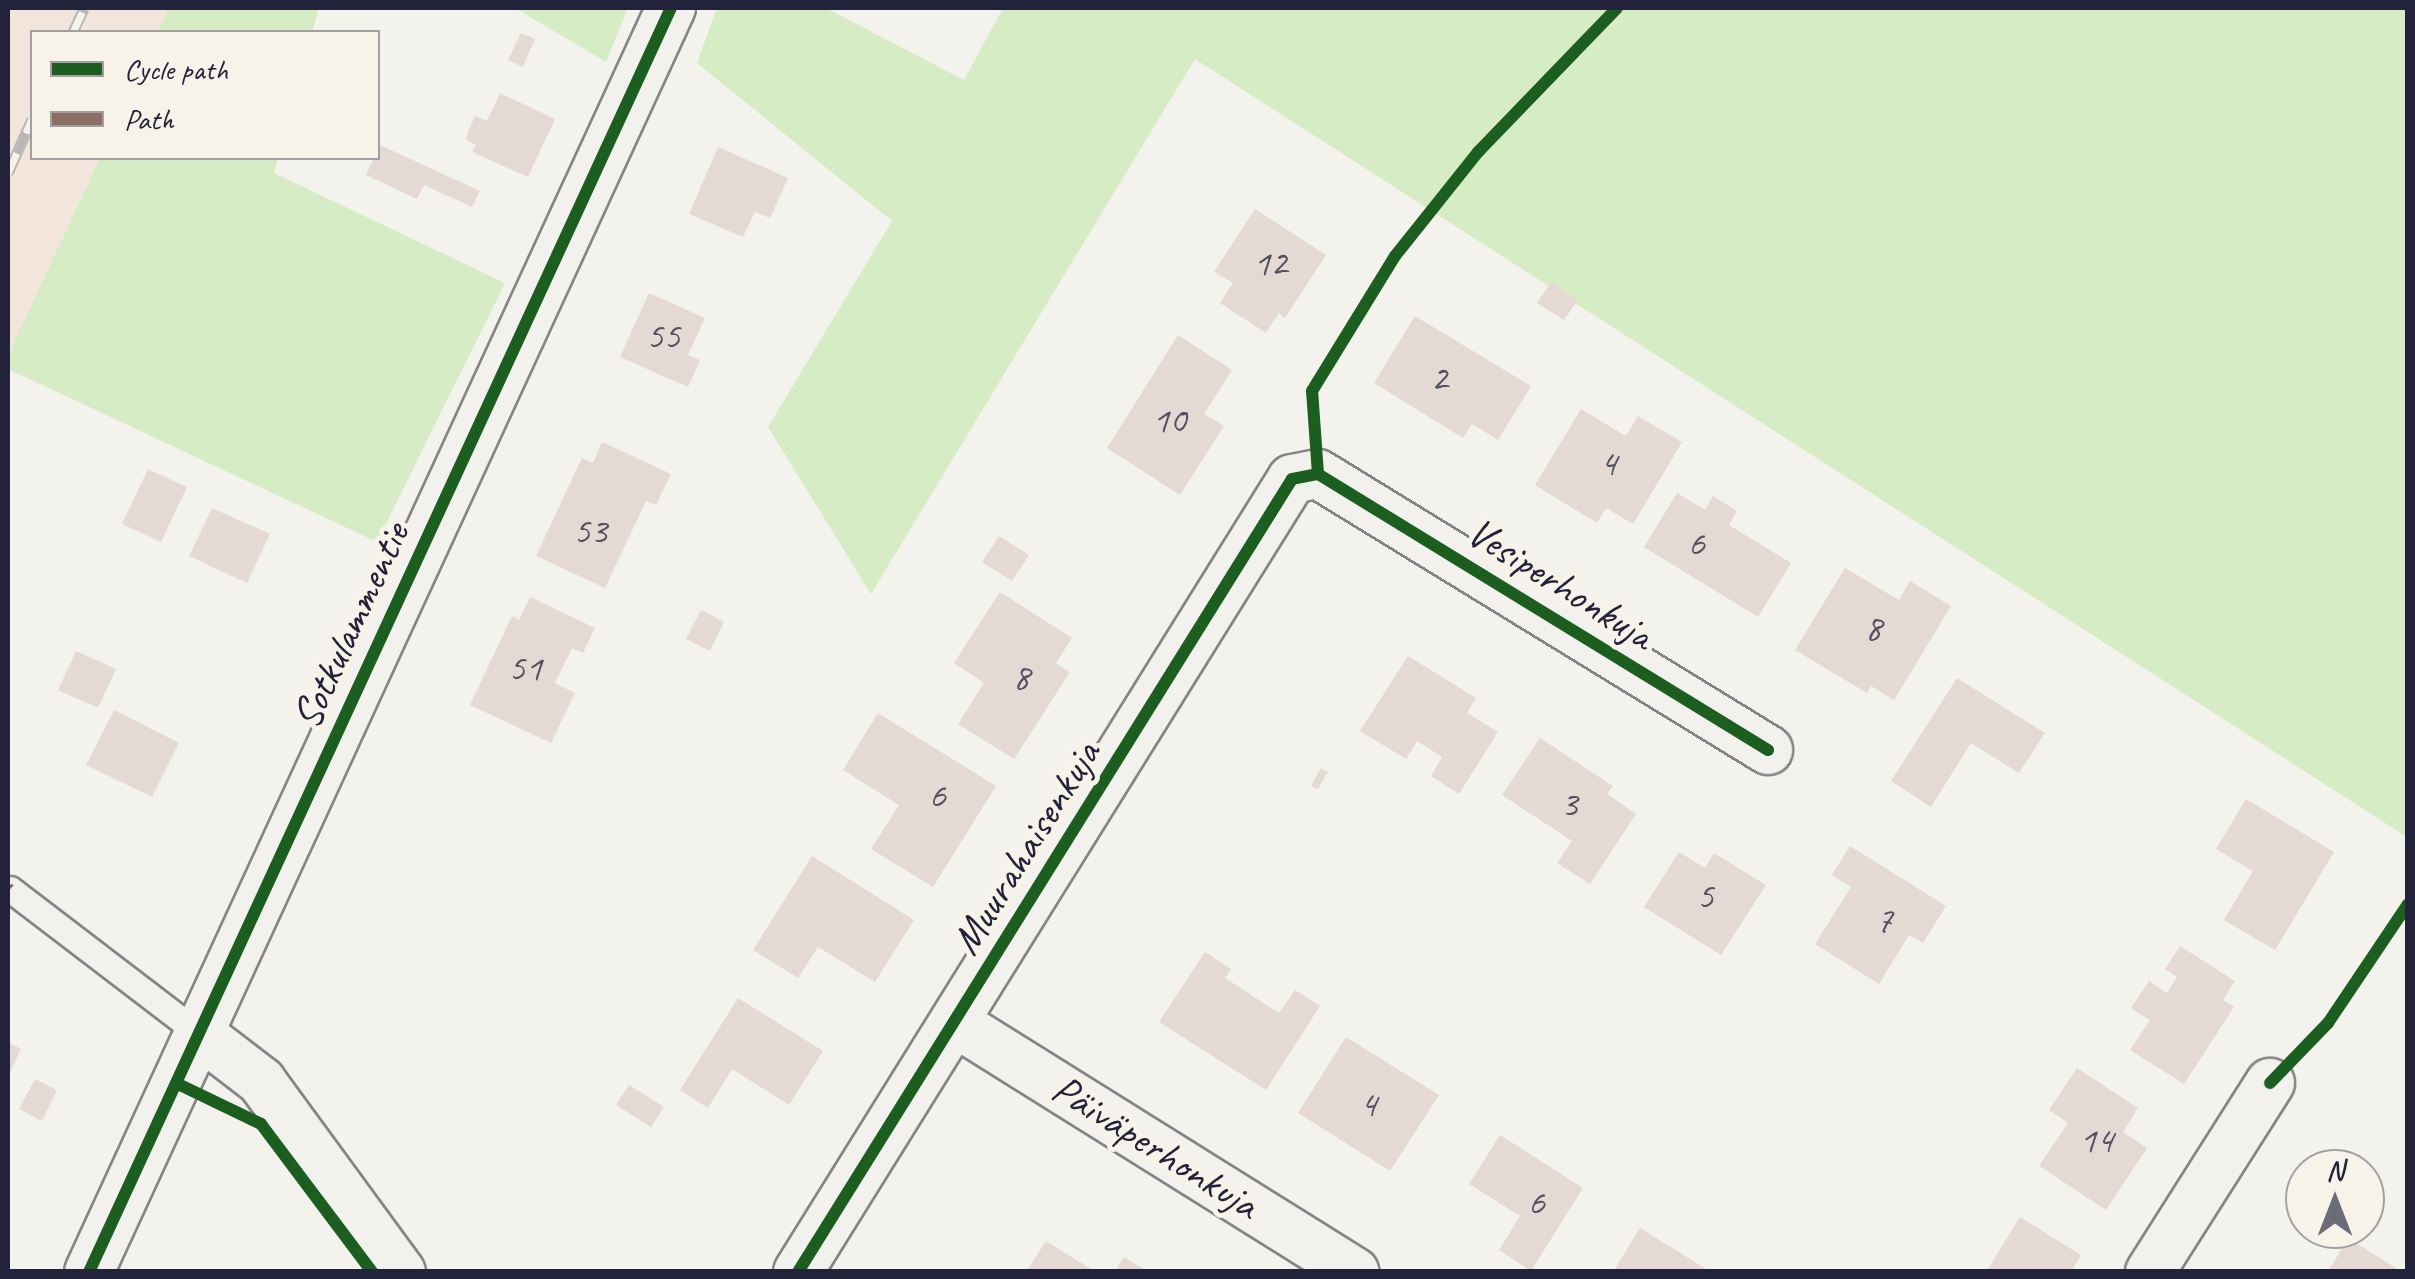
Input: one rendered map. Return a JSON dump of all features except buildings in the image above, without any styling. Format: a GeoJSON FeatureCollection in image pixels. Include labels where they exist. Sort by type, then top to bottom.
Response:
{"type":"FeatureCollection","features":[{"type":"Feature","properties":{"kind":"street","name":"Sotkulammentie"},"geometry":{"type":"LineString","coordinates":[[90,1272],[671,8]]}},
{"type":"Feature","properties":{"kind":"street","name":"Vesiperhonkuja"},"geometry":{"type":"LineString","coordinates":[[1318,474],[1768,750]]}},
{"type":"Feature","properties":{"kind":"street","name":"Muurahaisenkuja"},"geometry":{"type":"LineString","coordinates":[[798,1272],[1292,480],[1318,474]]}},
{"type":"Feature","properties":{"kind":"street","name":"Päiväperhonkuja"},"geometry":{"type":"LineString","coordinates":[[956,1023],[1354,1272]]}},
{"type":"Feature","properties":{"kind":"street"},"geometry":{"type":"LineString","coordinates":[[201,1035],[261,1081],[401,1272]]}},
{"type":"Feature","properties":{"kind":"street"},"geometry":{"type":"LineString","coordinates":[[2150,1272],[2270,1083]]}},
{"type":"Feature","properties":{"kind":"lane"},"geometry":{"type":"LineString","coordinates":[[10,889],[201,1035]]}},
{"type":"Feature","properties":{"kind":"shaded area"},"geometry":{"type":"Polygon","coordinates":[[[8,8],[169,8],[159,30],[30,30],[30,160],[99,160],[8,355],[8,8]]]}},
{"type":"Feature","properties":{"kind":"green space"},"geometry":{"type":"Polygon","coordinates":[[[169,8],[319,8],[313,30],[159,30],[169,8]]]}},
{"type":"Feature","properties":{"kind":"green space"},"geometry":{"type":"Polygon","coordinates":[[[515,8],[628,8],[606,62],[515,8]]]}},
{"type":"Feature","properties":{"kind":"green space"},"geometry":{"type":"Polygon","coordinates":[[[717,8],[826,8],[964,80],[1003,8],[2407,8],[2407,837],[1195,59],[871,594],[768,427],[892,221],[697,63],[717,8]]]}},
{"type":"Feature","properties":{"kind":"green space"},"geometry":{"type":"Polygon","coordinates":[[[99,160],[277,160],[274,173],[505,283],[377,542],[8,369],[8,355],[99,160]]]}},
{"type":"Feature","properties":{"kind":"railway"},"geometry":{"type":"LineString","coordinates":[[74,30],[84,8]]}},
{"type":"Feature","properties":{"kind":"railway"},"geometry":{"type":"LineString","coordinates":[[8,173],[30,124]]}},
{"type":"Feature","properties":{"kind":"cycle path"},"geometry":{"type":"LineString","coordinates":[[89,1272],[671,8]]}},
{"type":"Feature","properties":{"kind":"cycle path"},"geometry":{"type":"LineString","coordinates":[[1318,474],[1312,391],[1395,256],[1478,152],[1617,8]]}},
{"type":"Feature","properties":{"kind":"cycle path"},"geometry":{"type":"LineString","coordinates":[[1318,474],[1768,750]]}},
{"type":"Feature","properties":{"kind":"cycle path"},"geometry":{"type":"LineString","coordinates":[[798,1272],[1292,479],[1318,474]]}},
{"type":"Feature","properties":{"kind":"cycle path"},"geometry":{"type":"LineString","coordinates":[[2270,1083],[2328,1023],[2408,904]]}},
{"type":"Feature","properties":{"kind":"cycle path"},"geometry":{"type":"LineString","coordinates":[[178,1084],[261,1124],[372,1272]]}}]}
